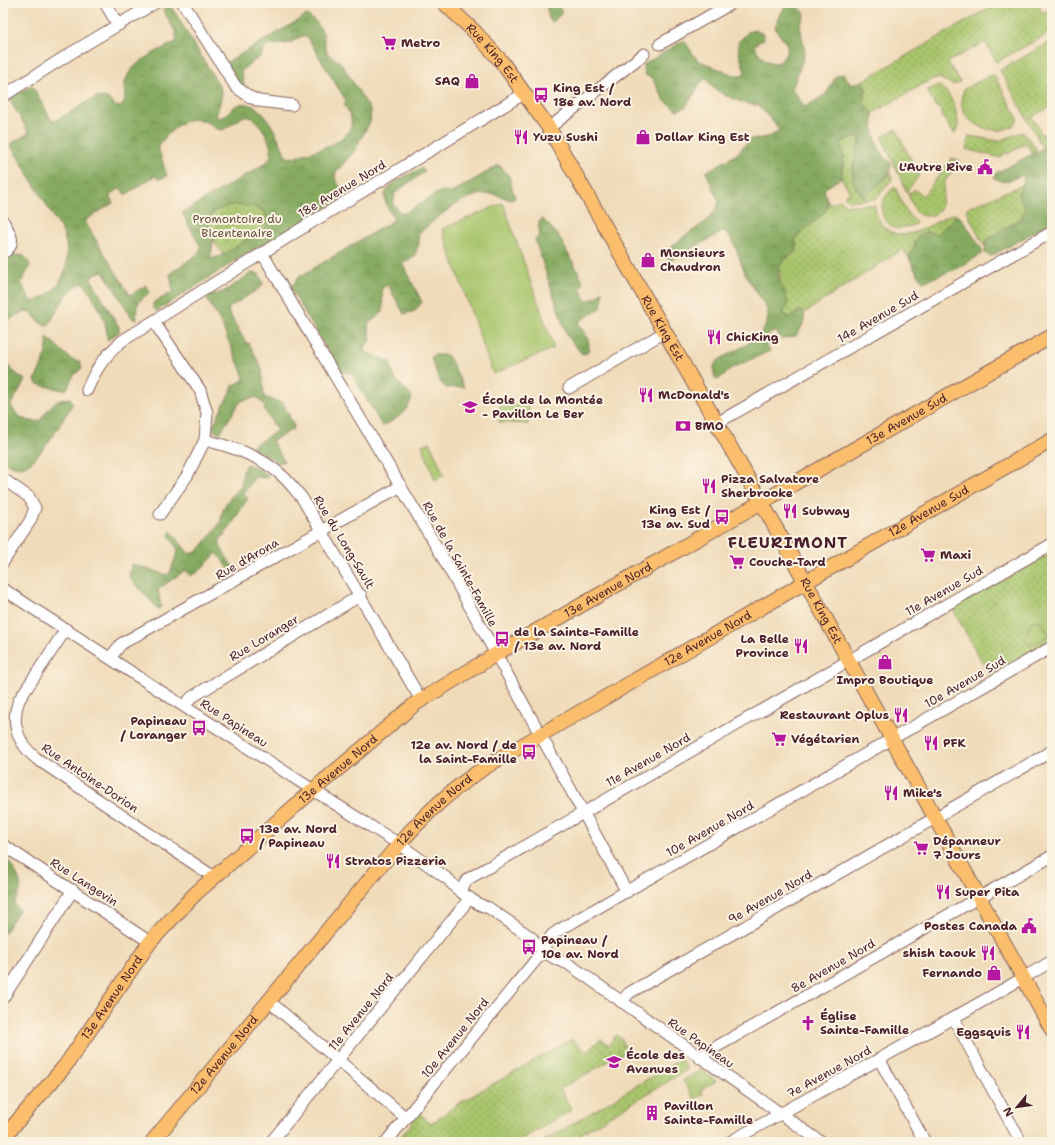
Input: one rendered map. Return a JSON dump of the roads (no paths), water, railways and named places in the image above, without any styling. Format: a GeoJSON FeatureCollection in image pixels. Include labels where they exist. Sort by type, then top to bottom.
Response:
{"type":"FeatureCollection","features":[{"type":"Feature","properties":{"kind":"main road","name":"Rue King Est"},"geometry":{"type":"LineString","coordinates":[[444,3],[487,45],[525,93],[549,128],[762,503],[1052,1030]]}},
{"type":"Feature","properties":{"kind":"main road","name":"13e Avenue Sud"},"geometry":{"type":"LineString","coordinates":[[762,503],[1052,336]]}},
{"type":"Feature","properties":{"kind":"main road","name":"12e Avenue Sud"},"geometry":{"type":"LineString","coordinates":[[805,581],[1052,440]]}},
{"type":"Feature","properties":{"kind":"main road","name":"13e Avenue Nord"},"geometry":{"type":"LineString","coordinates":[[3,1138],[65,1066],[150,942],[176,913],[214,877],[313,790],[421,700],[496,654],[762,503]]}},
{"type":"Feature","properties":{"kind":"main road","name":"12e Avenue Nord"},"geometry":{"type":"LineString","coordinates":[[152,1142],[270,1002],[399,844],[425,815],[460,784],[495,760],[805,581]]}},
{"type":"Feature","properties":{"kind":"street"},"geometry":{"type":"LineString","coordinates":[[105,3],[118,25]]}},
{"type":"Feature","properties":{"kind":"street"},"geometry":{"type":"LineString","coordinates":[[3,96],[155,3]]}},
{"type":"Feature","properties":{"kind":"street"},"geometry":{"type":"LineString","coordinates":[[183,3],[236,87],[250,97],[259,101],[292,105]]}},
{"type":"Feature","properties":{"kind":"street"},"geometry":{"type":"LineString","coordinates":[[660,44],[732,3]]}},
{"type":"Feature","properties":{"kind":"street"},"geometry":{"type":"LineString","coordinates":[[549,128],[644,54]]}},
{"type":"Feature","properties":{"kind":"street","name":"18e Avenue Nord"},"geometry":{"type":"LineString","coordinates":[[87,390],[96,369],[108,354],[122,342],[262,253],[525,93]]}},
{"type":"Feature","properties":{"kind":"street"},"geometry":{"type":"LineString","coordinates":[[3,221],[11,235],[12,241],[8,250],[3,253]]}},
{"type":"Feature","properties":{"kind":"street","name":"14e Avenue Sud"},"geometry":{"type":"LineString","coordinates":[[717,424],[1052,232]]}},
{"type":"Feature","properties":{"kind":"street","name":"Rue de la Sainte-Famille"},"geometry":{"type":"LineString","coordinates":[[262,253],[442,556],[627,892]]}},
{"type":"Feature","properties":{"kind":"street"},"geometry":{"type":"LineString","coordinates":[[154,322],[200,390],[207,413],[205,440],[187,476],[160,514]]}},
{"type":"Feature","properties":{"kind":"street"},"geometry":{"type":"LineString","coordinates":[[569,388],[665,332]]}},
{"type":"Feature","properties":{"kind":"street","name":"Rue du Long-Sault"},"geometry":{"type":"LineString","coordinates":[[205,440],[231,447],[257,457],[279,473],[302,498],[361,595],[421,700]]}},
{"type":"Feature","properties":{"kind":"street"},"geometry":{"type":"LineString","coordinates":[[3,479],[29,497],[35,508],[30,521],[3,562]]}},
{"type":"Feature","properties":{"kind":"street","name":"Rue d'Arona"},"geometry":{"type":"LineString","coordinates":[[110,658],[121,644],[401,486]]}},
{"type":"Feature","properties":{"kind":"street","name":"11e Avenue Sud"},"geometry":{"type":"LineString","coordinates":[[848,660],[1052,544]]}},
{"type":"Feature","properties":{"kind":"street","name":"Rue Papineau"},"geometry":{"type":"LineString","coordinates":[[3,589],[399,844],[483,907],[489,908],[532,938],[538,938],[545,947],[565,958],[568,963],[621,1002],[820,1142]]}},
{"type":"Feature","properties":{"kind":"street","name":"Rue Loranger"},"geometry":{"type":"LineString","coordinates":[[184,706],[192,697],[361,595]]}},
{"type":"Feature","properties":{"kind":"street","name":"Rue Antoine-Dorion"},"geometry":{"type":"LineString","coordinates":[[66,630],[16,708],[15,723],[20,741],[29,753],[37,759],[214,877]]}},
{"type":"Feature","properties":{"kind":"street","name":"10e Avenue Sud"},"geometry":{"type":"LineString","coordinates":[[892,740],[1052,647]]}},
{"type":"Feature","properties":{"kind":"street","name":"11e Avenue Nord"},"geometry":{"type":"LineString","coordinates":[[464,885],[468,879],[848,660]]}},
{"type":"Feature","properties":{"kind":"street","name":"10e Avenue Nord"},"geometry":{"type":"LineString","coordinates":[[386,1142],[545,947],[552,935],[892,740]]}},
{"type":"Feature","properties":{"kind":"street","name":"9e Avenue Nord"},"geometry":{"type":"LineString","coordinates":[[621,1002],[629,993],[1052,751]]}},
{"type":"Feature","properties":{"kind":"street","name":"Rue Langevin"},"geometry":{"type":"LineString","coordinates":[[3,845],[150,942]]}},
{"type":"Feature","properties":{"kind":"street","name":"8e Avenue Nord"},"geometry":{"type":"LineString","coordinates":[[700,1058],[709,1051],[1052,856]]}},
{"type":"Feature","properties":{"kind":"street","name":"Rue Papineau"},"geometry":{"type":"LineString","coordinates":[[449,880],[456,880],[464,885],[487,902],[489,908]]}},
{"type":"Feature","properties":{"kind":"street"},"geometry":{"type":"LineString","coordinates":[[3,998],[73,890]]}},
{"type":"Feature","properties":{"kind":"street","name":"11e Avenue Nord"},"geometry":{"type":"LineString","coordinates":[[271,1142],[470,898]]}},
{"type":"Feature","properties":{"kind":"street","name":"7e Avenue Nord"},"geometry":{"type":"LineString","coordinates":[[730,1142],[954,1019],[1052,960]]}},
{"type":"Feature","properties":{"kind":"street"},"geometry":{"type":"LineString","coordinates":[[270,1002],[406,1118]]}},
{"type":"Feature","properties":{"kind":"street"},"geometry":{"type":"LineString","coordinates":[[954,1019],[1021,1142]]}},
{"type":"Feature","properties":{"kind":"street"},"geometry":{"type":"LineString","coordinates":[[879,1059],[925,1142]]}},
{"type":"Feature","properties":{"kind":"place","name":"Metro"},"geometry":{"type":"Point","coordinates":[389,43]}},
{"type":"Feature","properties":{"kind":"place","name":"SAQ"},"geometry":{"type":"Point","coordinates":[472,81]}},
{"type":"Feature","properties":{"kind":"place","name":"King Est / 18e av. Nord"},"geometry":{"type":"Point","coordinates":[541,95]}},
{"type":"Feature","properties":{"kind":"place","name":"Yuzu Sushi"},"geometry":{"type":"Point","coordinates":[521,137]}},
{"type":"Feature","properties":{"kind":"place","name":"Dollar King Est"},"geometry":{"type":"Point","coordinates":[643,137]}},
{"type":"Feature","properties":{"kind":"place","name":"L'Autre Rive"},"geometry":{"type":"Point","coordinates":[985,167]}},
{"type":"Feature","properties":{"kind":"place","name":"Monsieurs Chaudron"},"geometry":{"type":"Point","coordinates":[648,260]}},
{"type":"Feature","properties":{"kind":"place","name":"ChicKing"},"geometry":{"type":"Point","coordinates":[714,337]}},
{"type":"Feature","properties":{"kind":"place","name":"McDonald's"},"geometry":{"type":"Point","coordinates":[646,395]}},
{"type":"Feature","properties":{"kind":"place","name":"École de la Montée - Pavillon Le Ber"},"geometry":{"type":"Point","coordinates":[470,407]}},
{"type":"Feature","properties":{"kind":"place","name":"BMO"},"geometry":{"type":"Point","coordinates":[683,426]}},
{"type":"Feature","properties":{"kind":"place","name":"Pizza Salvatore Sherbrooke"},"geometry":{"type":"Point","coordinates":[709,486]}},
{"type":"Feature","properties":{"kind":"place","name":"Subway"},"geometry":{"type":"Point","coordinates":[790,511]}},
{"type":"Feature","properties":{"kind":"place","name":"King Est / 13e av. Sud"},"geometry":{"type":"Point","coordinates":[722,517]}},
{"type":"Feature","properties":{"kind":"place","name":"Maxi"},"geometry":{"type":"Point","coordinates":[928,555]}},
{"type":"Feature","properties":{"kind":"place","name":"Couche-Tard"},"geometry":{"type":"Point","coordinates":[737,562]}},
{"type":"Feature","properties":{"kind":"place","name":"de la Sainte-Famille / 13e av. Nord"},"geometry":{"type":"Point","coordinates":[502,639]}},
{"type":"Feature","properties":{"kind":"place","name":"La Belle Province"},"geometry":{"type":"Point","coordinates":[801,646]}},
{"type":"Feature","properties":{"kind":"place","name":"Impro Boutique"},"geometry":{"type":"Point","coordinates":[885,662]}},
{"type":"Feature","properties":{"kind":"place","name":"Restaurant Oplus"},"geometry":{"type":"Point","coordinates":[901,715]}},
{"type":"Feature","properties":{"kind":"place","name":"Papineau / Loranger"},"geometry":{"type":"Point","coordinates":[199,728]}},
{"type":"Feature","properties":{"kind":"place","name":"Végétarien"},"geometry":{"type":"Point","coordinates":[779,739]}},
{"type":"Feature","properties":{"kind":"place","name":"PFK"},"geometry":{"type":"Point","coordinates":[931,743]}},
{"type":"Feature","properties":{"kind":"place","name":"12e av. Nord / de la Saint-Famille"},"geometry":{"type":"Point","coordinates":[529,752]}},
{"type":"Feature","properties":{"kind":"place","name":"Mike's"},"geometry":{"type":"Point","coordinates":[891,793]}},
{"type":"Feature","properties":{"kind":"place","name":"13e av. Nord / Papineau"},"geometry":{"type":"Point","coordinates":[247,836]}},
{"type":"Feature","properties":{"kind":"place","name":"Dépanneur 7 Jours"},"geometry":{"type":"Point","coordinates":[921,848]}},
{"type":"Feature","properties":{"kind":"place","name":"Stratos Pizzeria"},"geometry":{"type":"Point","coordinates":[333,861]}},
{"type":"Feature","properties":{"kind":"place","name":"Super Pita"},"geometry":{"type":"Point","coordinates":[943,892]}},
{"type":"Feature","properties":{"kind":"place","name":"Postes Canada"},"geometry":{"type":"Point","coordinates":[1029,926]}},
{"type":"Feature","properties":{"kind":"place","name":"Papineau / 10e av. Nord"},"geometry":{"type":"Point","coordinates":[529,947]}},
{"type":"Feature","properties":{"kind":"place","name":"shish taouk"},"geometry":{"type":"Point","coordinates":[988,953]}},
{"type":"Feature","properties":{"kind":"place","name":"Fernando"},"geometry":{"type":"Point","coordinates":[994,973]}},
{"type":"Feature","properties":{"kind":"place","name":"Église Sainte-Famille"},"geometry":{"type":"Point","coordinates":[808,1023]}},
{"type":"Feature","properties":{"kind":"place","name":"Eggsquis"},"geometry":{"type":"Point","coordinates":[1023,1032]}},
{"type":"Feature","properties":{"kind":"place","name":"École des Avenues"},"geometry":{"type":"Point","coordinates":[614,1062]}},
{"type":"Feature","properties":{"kind":"place","name":"Pavillon Sainte-Famille"},"geometry":{"type":"Point","coordinates":[652,1113]}},
{"type":"Feature","properties":{"kind":"district","name":"FLEURIMONT"},"geometry":{"type":"Point","coordinates":[788,542]}},
{"type":"Feature","properties":{"kind":"park label","name":"Promontoire du Bicentenaire"},"geometry":{"type":"Point","coordinates":[237,226]}}]}
